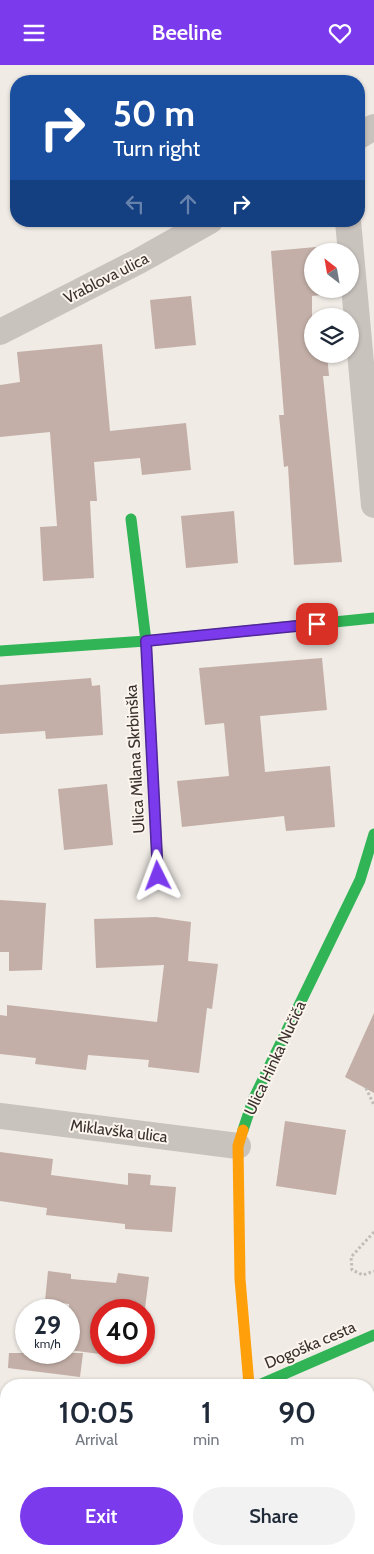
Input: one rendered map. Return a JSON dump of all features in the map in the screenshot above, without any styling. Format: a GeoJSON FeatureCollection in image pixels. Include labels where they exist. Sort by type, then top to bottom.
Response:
{"type":"FeatureCollection","features":[{"type":"Feature","properties":{"kind":"street","name":"Vrablova ulica"},"geometry":{"type":"LineString","coordinates":[[0,332],[139,261],[199,227]]}},
{"type":"Feature","properties":{"kind":"street"},"geometry":{"type":"LineString","coordinates":[[349,227],[374,505]]}},
{"type":"Feature","properties":{"kind":"street","name":"Ulica Milana Skrbinška"},"geometry":{"type":"LineString","coordinates":[[131,519],[146,641],[158,876]]}},
{"type":"Feature","properties":{"kind":"street"},"geometry":{"type":"LineString","coordinates":[[0,651],[146,641],[374,618]]}},
{"type":"Feature","properties":{"kind":"street","name":"Ulica Hinka Nučiča"},"geometry":{"type":"LineString","coordinates":[[248,1379],[240,1279],[238,1146],[253,1100],[360,880],[374,834]]}},
{"type":"Feature","properties":{"kind":"street","name":"Miklavška ulica"},"geometry":{"type":"LineString","coordinates":[[0,1116],[238,1146]]}},
{"type":"Feature","properties":{"kind":"street","name":"Dogoška cesta"},"geometry":{"type":"LineString","coordinates":[[273,1379],[374,1335]]}},
{"type":"Feature","properties":{"kind":"path"},"geometry":{"type":"LineString","coordinates":[[366,1088],[374,1105]]}},
{"type":"Feature","properties":{"kind":"path"},"geometry":{"type":"LineString","coordinates":[[374,1232],[350,1257],[352,1270],[363,1275],[374,1271]]}},
{"type":"Feature","properties":{"kind":"building"},"geometry":{"type":"Polygon","coordinates":[[[304,248],[304,298],[312,298],[312,308],[304,308],[304,363],[328,363],[329,376],[323,376],[342,562],[294,565],[288,466],[284,467],[279,415],[284,415],[271,251],[304,248]]]}},
{"type":"Feature","properties":{"kind":"building"},"geometry":{"type":"Polygon","coordinates":[[[191,296],[196,345],[155,349],[150,300],[191,296]]]}},
{"type":"Feature","properties":{"kind":"building"},"geometry":{"type":"Polygon","coordinates":[[[102,344],[110,431],[186,423],[191,470],[142,475],[140,458],[94,462],[97,501],[90,501],[94,578],[43,581],[40,527],[57,526],[50,432],[0,437],[0,385],[20,382],[17,352],[102,344]]]}},
{"type":"Feature","properties":{"kind":"building"},"geometry":{"type":"Polygon","coordinates":[[[234,511],[238,563],[186,568],[181,516],[234,511]]]}},
{"type":"Feature","properties":{"kind":"building"},"geometry":{"type":"Polygon","coordinates":[[[322,658],[327,710],[260,716],[265,772],[330,766],[335,827],[286,831],[284,816],[182,827],[177,781],[229,776],[224,723],[205,725],[199,668],[322,658]]]}},
{"type":"Feature","properties":{"kind":"building"},"geometry":{"type":"Polygon","coordinates":[[[91,678],[92,686],[100,685],[103,735],[46,739],[45,731],[0,734],[0,685],[91,678]]]}},
{"type":"Feature","properties":{"kind":"building"},"geometry":{"type":"Polygon","coordinates":[[[107,784],[113,845],[64,850],[58,789],[107,784]]]}},
{"type":"Feature","properties":{"kind":"building"},"geometry":{"type":"Polygon","coordinates":[[[0,900],[46,903],[42,970],[9,971],[9,952],[0,952],[0,900]]]}},
{"type":"Feature","properties":{"kind":"building"},"geometry":{"type":"Polygon","coordinates":[[[156,917],[191,922],[188,961],[218,964],[212,1009],[207,1008],[199,1073],[148,1067],[149,1060],[88,1055],[86,1070],[35,1064],[36,1058],[0,1054],[0,1015],[7,1016],[7,1005],[157,1022],[164,965],[96,968],[94,919],[156,917]]]}},
{"type":"Feature","properties":{"kind":"building"},"geometry":{"type":"Polygon","coordinates":[[[374,1013],[374,1093],[345,1077],[374,1013]]]}},
{"type":"Feature","properties":{"kind":"building"},"geometry":{"type":"Polygon","coordinates":[[[285,1121],[346,1130],[336,1195],[276,1186],[285,1121]]]}},
{"type":"Feature","properties":{"kind":"building"},"geometry":{"type":"Polygon","coordinates":[[[0,1152],[53,1159],[51,1175],[128,1185],[128,1173],[151,1175],[150,1185],[176,1187],[172,1232],[125,1229],[125,1224],[46,1215],[47,1208],[0,1201],[0,1152]]]}},
{"type":"Feature","properties":{"kind":"building"},"geometry":{"type":"Polygon","coordinates":[[[48,1271],[71,1274],[71,1279],[116,1283],[118,1273],[149,1277],[146,1299],[90,1299],[90,1353],[80,1351],[80,1299],[45,1299],[48,1271]]]}},
{"type":"Feature","properties":{"kind":"building"},"geometry":{"type":"Polygon","coordinates":[[[9,1353],[15,1353],[15,1364],[80,1364],[80,1353],[83,1353],[80,1377],[8,1368],[9,1353]]]}},
{"type":"Feature","properties":{"kind":"traffic: fast"},"geometry":{"type":"LineString","coordinates":[[131,519],[146,641],[158,876]]}},
{"type":"Feature","properties":{"kind":"traffic: fast"},"geometry":{"type":"LineString","coordinates":[[0,651],[146,641],[374,618]]}},
{"type":"Feature","properties":{"kind":"traffic: fast"},"geometry":{"type":"LineString","coordinates":[[243,1130],[253,1100],[360,880],[374,834]]}},
{"type":"Feature","properties":{"kind":"traffic: fast"},"geometry":{"type":"LineString","coordinates":[[273,1379],[374,1335]]}},
{"type":"Feature","properties":{"kind":"traffic: slow"},"geometry":{"type":"LineString","coordinates":[[243,1130],[238,1146],[240,1279],[248,1379]]}},
{"type":"Feature","properties":{"kind":"route"},"geometry":{"type":"LineString","coordinates":[[158,876],[146,641],[317,624]]}}]}
